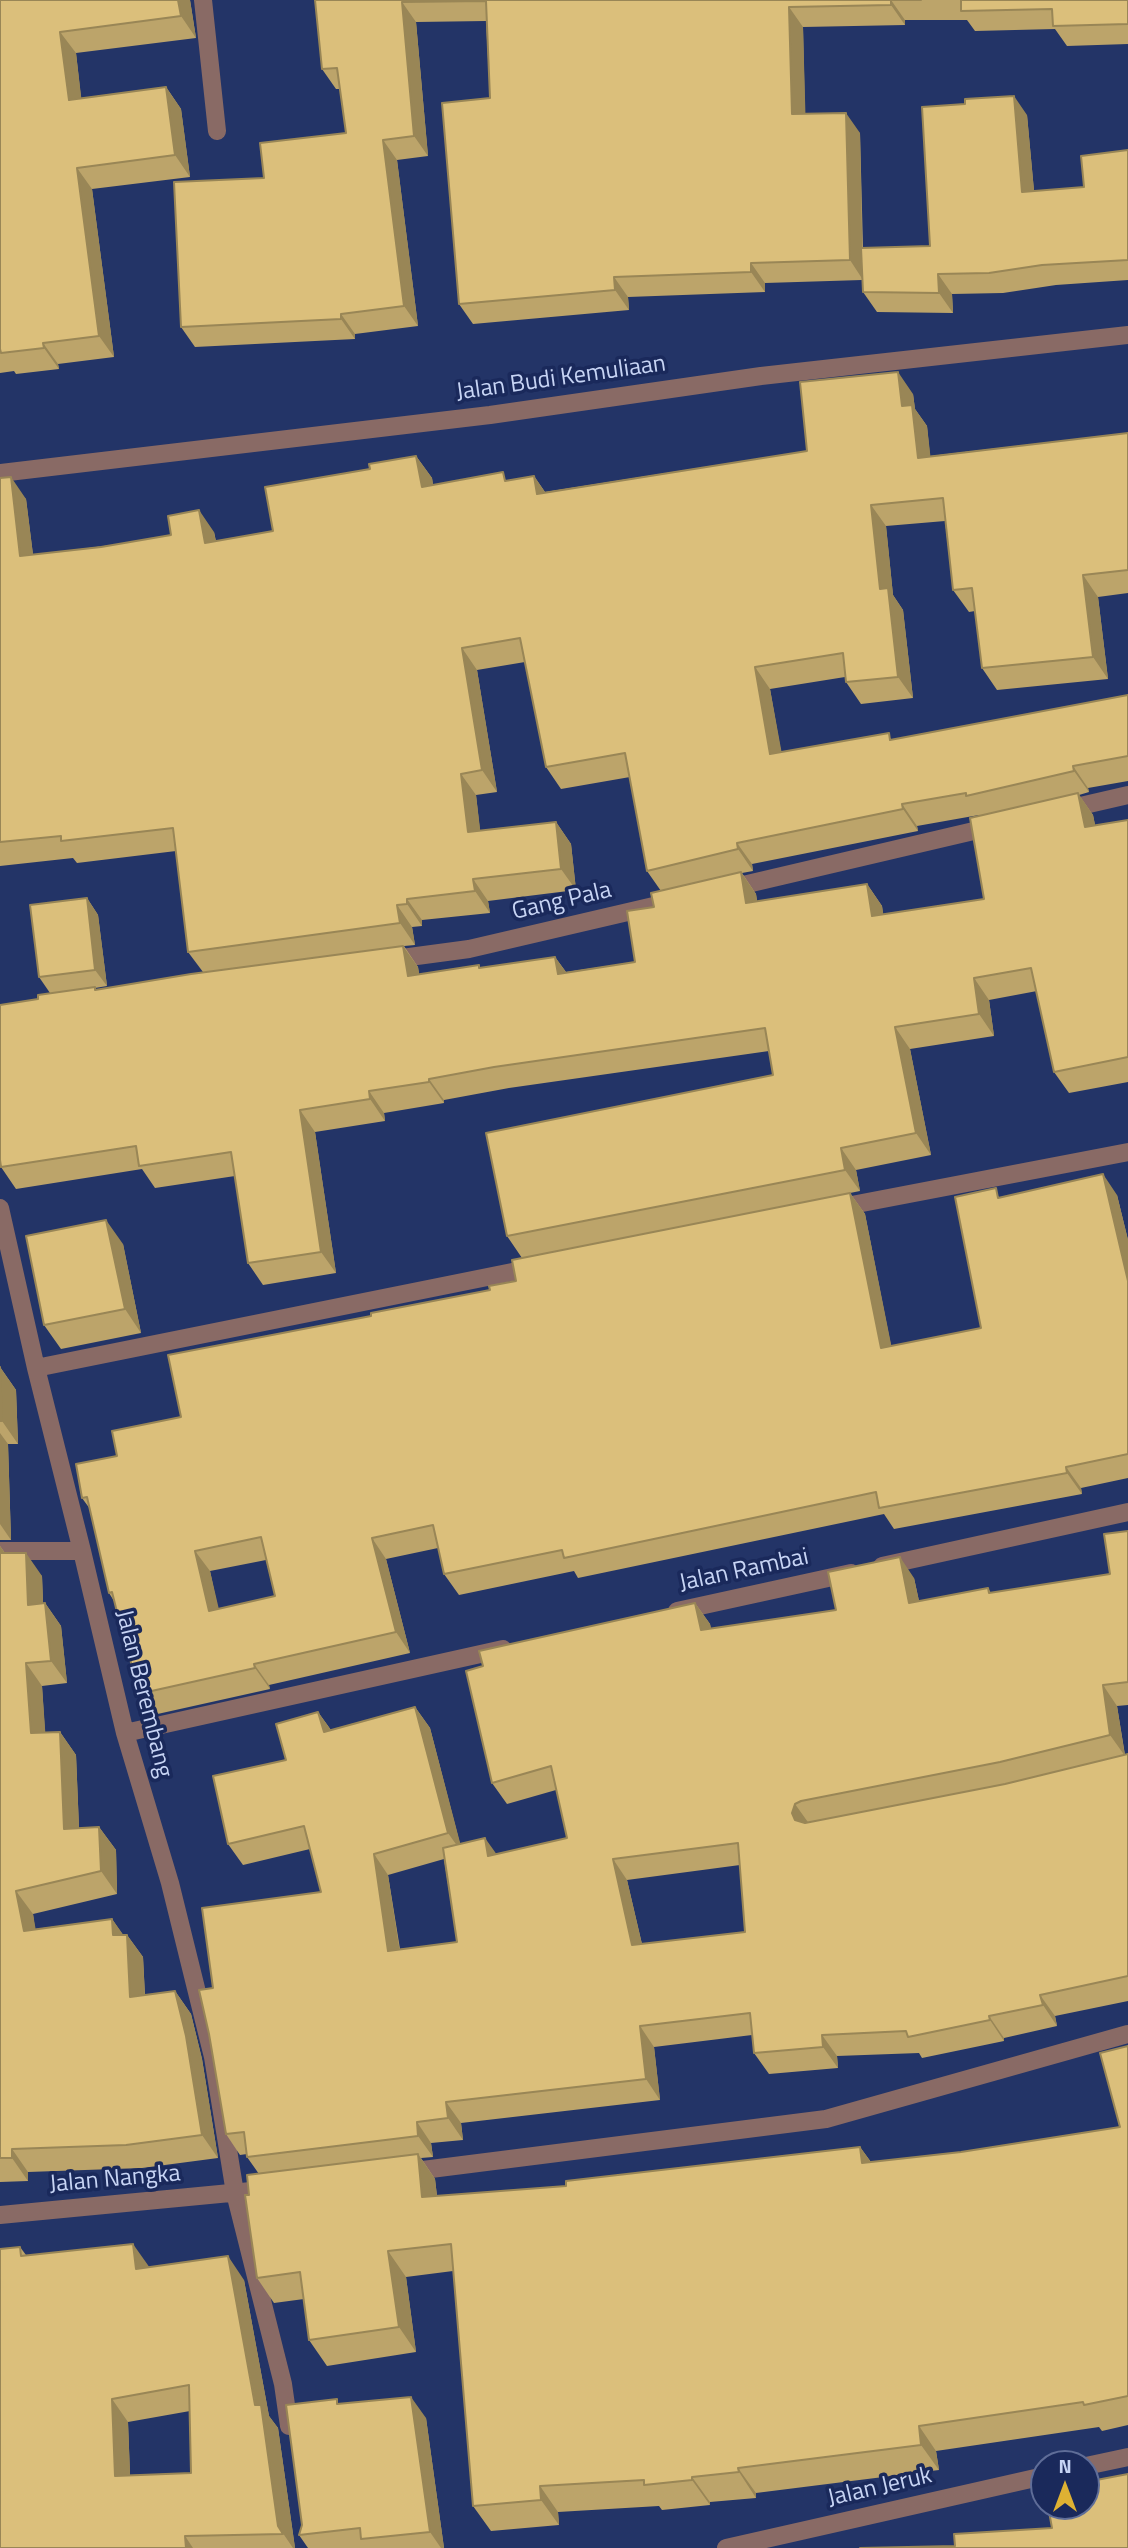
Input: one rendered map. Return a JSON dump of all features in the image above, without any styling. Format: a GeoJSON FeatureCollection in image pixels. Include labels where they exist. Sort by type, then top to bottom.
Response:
{"type":"FeatureCollection","features":[{"type":"Feature","properties":{"kind":"street"},"geometry":{"type":"LineString","coordinates":[[203,0],[217,131]]}},
{"type":"Feature","properties":{"kind":"street","name":"Jalan Budi Kemuliaan"},"geometry":{"type":"LineString","coordinates":[[0,472],[490,415],[761,376],[1128,335]]}},
{"type":"Feature","properties":{"kind":"street"},"geometry":{"type":"LineString","coordinates":[[1047,814],[1128,795]]}},
{"type":"Feature","properties":{"kind":"street","name":"Gang Pala"},"geometry":{"type":"LineString","coordinates":[[373,962],[469,949],[1007,824]]}},
{"type":"Feature","properties":{"kind":"street"},"geometry":{"type":"LineString","coordinates":[[815,1212],[1128,1152]]}},
{"type":"Feature","properties":{"kind":"street","name":"Jalan Berembang"},"geometry":{"type":"LineString","coordinates":[[0,1208],[125,1733],[170,1883],[213,2057],[234,2193],[283,2384],[293,2448]]}},
{"type":"Feature","properties":{"kind":"street"},"geometry":{"type":"LineString","coordinates":[[36,1368],[556,1263]]}},
{"type":"Feature","properties":{"kind":"street","name":"Jalan Rambai"},"geometry":{"type":"LineString","coordinates":[[653,1616],[1128,1512]]}},
{"type":"Feature","properties":{"kind":"street"},"geometry":{"type":"LineString","coordinates":[[0,1551],[82,1551]]}},
{"type":"Feature","properties":{"kind":"street"},"geometry":{"type":"LineString","coordinates":[[125,1733],[518,1646]]}},
{"type":"Feature","properties":{"kind":"street"},"geometry":{"type":"LineString","coordinates":[[386,2175],[826,2119],[1128,2034]]}},
{"type":"Feature","properties":{"kind":"street","name":"Jalan Nangka"},"geometry":{"type":"LineString","coordinates":[[0,2215],[290,2187]]}},
{"type":"Feature","properties":{"kind":"street"},"geometry":{"type":"LineString","coordinates":[[1100,2463],[1128,2457]]}},
{"type":"Feature","properties":{"kind":"street","name":"Jalan Jeruk"},"geometry":{"type":"LineString","coordinates":[[726,2548],[1030,2479]]}},
{"type":"Feature","properties":{"kind":"building"},"geometry":{"type":"Polygon","coordinates":[[[0,0],[178,0],[181,16],[60,32],[69,100],[166,87],[175,155],[77,168],[99,336],[43,343],[44,348],[1,353],[0,349],[0,0]]]}},
{"type":"Feature","properties":{"kind":"building"},"geometry":{"type":"Polygon","coordinates":[[[315,0],[891,0],[891,5],[789,7],[792,114],[846,113],[850,260],[751,263],[751,272],[614,277],[615,290],[459,304],[442,103],[490,98],[486,1],[402,2],[414,136],[383,140],[404,306],[341,314],[341,319],[181,327],[174,182],[264,178],[260,143],[346,133],[337,68],[322,69],[315,0]]]}},
{"type":"Feature","properties":{"kind":"building"},"geometry":{"type":"Polygon","coordinates":[[[961,0],[1128,0],[1128,24],[1053,26],[1052,9],[961,11],[961,0]]]}},
{"type":"Feature","properties":{"kind":"building"},"geometry":{"type":"Polygon","coordinates":[[[1014,96],[1022,192],[1084,187],[1081,156],[1128,150],[1128,260],[1042,265],[989,273],[938,274],[939,293],[863,292],[861,248],[930,246],[922,107],[965,104],[965,99],[1014,96]]]}},
{"type":"Feature","properties":{"kind":"building"},"geometry":{"type":"Polygon","coordinates":[[[898,372],[902,406],[912,405],[918,458],[1128,433],[1128,570],[1083,575],[1093,657],[982,668],[972,588],[953,590],[943,498],[871,505],[880,589],[888,588],[898,677],[846,682],[843,653],[755,667],[770,754],[889,733],[890,740],[1128,695],[1128,756],[1073,766],[1074,771],[966,796],[966,793],[902,804],[903,809],[737,843],[738,849],[647,871],[625,753],[546,767],[520,638],[462,648],[482,770],[461,774],[468,832],[556,822],[561,869],[473,879],[475,891],[407,899],[407,904],[397,905],[400,923],[188,952],[173,828],[61,841],[61,836],[0,842],[0,478],[11,477],[20,556],[101,547],[171,535],[168,516],[199,510],[205,543],[273,531],[265,487],[370,469],[369,464],[416,456],[422,487],[503,472],[505,481],[534,476],[537,494],[807,451],[800,382],[898,372]]]}},
{"type":"Feature","properties":{"kind":"building"},"geometry":{"type":"Polygon","coordinates":[[[1078,793],[1085,827],[1128,820],[1128,1057],[1054,1072],[1031,968],[974,978],[979,1014],[895,1027],[916,1133],[841,1148],[845,1170],[507,1236],[486,1133],[773,1075],[765,1028],[494,1067],[429,1079],[429,1082],[369,1091],[370,1099],[300,1110],[321,1252],[248,1263],[231,1152],[139,1166],[136,1146],[1,1167],[0,1005],[38,999],[38,995],[95,987],[95,990],[191,974],[403,946],[408,976],[555,957],[558,974],[635,962],[627,911],[654,907],[651,893],[741,872],[746,903],[867,884],[872,916],[984,899],[970,818],[1078,793]]]}},
{"type":"Feature","properties":{"kind":"building"},"geometry":{"type":"Polygon","coordinates":[[[87,898],[95,970],[39,977],[30,905],[87,898]]]}},
{"type":"Feature","properties":{"kind":"building"},"geometry":{"type":"Polygon","coordinates":[[[1103,1174],[1128,1281],[1128,1454],[1066,1467],[1067,1473],[879,1508],[876,1492],[564,1558],[562,1550],[444,1574],[433,1525],[372,1538],[396,1632],[138,1694],[123,1627],[121,1628],[112,1592],[109,1593],[87,1497],[82,1498],[76,1464],[117,1456],[112,1431],[181,1417],[168,1355],[490,1290],[489,1286],[516,1281],[512,1260],[850,1193],[881,1348],[981,1328],[955,1197],[996,1188],[998,1198],[1103,1174]],[[261,1537],[195,1551],[209,1611],[275,1596],[261,1537]]]}},
{"type":"Feature","properties":{"kind":"building"},"geometry":{"type":"Polygon","coordinates":[[[106,1220],[125,1309],[44,1325],[26,1236],[106,1220]]]}},
{"type":"Feature","properties":{"kind":"building"},"geometry":{"type":"Polygon","coordinates":[[[0,1367],[2,1421],[0,1421],[0,1367]]]}},
{"type":"Feature","properties":{"kind":"building"},"geometry":{"type":"Polygon","coordinates":[[[1128,1531],[1128,1682],[1103,1685],[1110,1735],[1000,1762],[801,1801],[795,1804],[792,1813],[795,1820],[805,1823],[1005,1784],[1128,1754],[1128,1976],[1040,1995],[1043,2005],[989,2016],[990,2020],[908,2037],[906,2031],[822,2035],[823,2047],[754,2053],[750,2013],[640,2026],[646,2079],[446,2102],[448,2118],[417,2122],[418,2136],[247,2157],[244,2132],[226,2134],[199,1990],[213,1988],[202,1908],[321,1892],[304,1826],[228,1844],[213,1776],[286,1760],[276,1724],[318,1712],[324,1732],[415,1707],[448,1833],[374,1854],[388,1951],[457,1942],[443,1848],[485,1838],[488,1856],[567,1838],[551,1766],[492,1783],[466,1671],[483,1666],[479,1651],[695,1603],[701,1630],[836,1610],[828,1572],[900,1557],[909,1603],[988,1588],[989,1593],[1110,1574],[1104,1534],[1128,1531]],[[738,1843],[613,1859],[632,1945],[745,1932],[738,1843]]]}},
{"type":"Feature","properties":{"kind":"building"},"geometry":{"type":"Polygon","coordinates":[[[0,1553],[26,1553],[28,1605],[45,1603],[51,1661],[26,1663],[31,1733],[60,1732],[64,1829],[99,1827],[101,1871],[16,1891],[24,1931],[112,1919],[113,1935],[127,1935],[130,1997],[175,1991],[186,2036],[202,2135],[126,2145],[12,2149],[12,2158],[0,2158],[0,1553]]]}},
{"type":"Feature","properties":{"kind":"building"},"geometry":{"type":"Polygon","coordinates":[[[1128,2046],[1128,2396],[1084,2405],[1083,2402],[919,2426],[921,2445],[738,2468],[739,2472],[692,2477],[692,2480],[644,2485],[644,2480],[540,2486],[541,2500],[473,2506],[451,2244],[388,2251],[399,2327],[309,2340],[300,2272],[257,2278],[245,2195],[249,2195],[247,2175],[418,2154],[422,2197],[566,2186],[566,2181],[860,2147],[862,2163],[961,2152],[1120,2127],[1100,2053],[1128,2046]]]}},
{"type":"Feature","properties":{"kind":"building"},"geometry":{"type":"Polygon","coordinates":[[[133,2244],[136,2269],[228,2256],[255,2405],[261,2405],[278,2526],[283,2534],[185,2536],[186,2548],[0,2548],[0,2249],[20,2247],[21,2256],[133,2244]],[[189,2385],[112,2399],[115,2476],[191,2473],[189,2385]]]}},
{"type":"Feature","properties":{"kind":"building"},"geometry":{"type":"Polygon","coordinates":[[[411,2397],[430,2532],[361,2539],[360,2528],[299,2535],[302,2525],[286,2405],[337,2399],[337,2404],[411,2397]]]}},
{"type":"Feature","properties":{"kind":"building"},"geometry":{"type":"Polygon","coordinates":[[[1128,2474],[1128,2548],[860,2548],[955,2546],[954,2534],[1052,2528],[1051,2520],[1100,2520],[1100,2479],[1128,2474]]]}}]}
